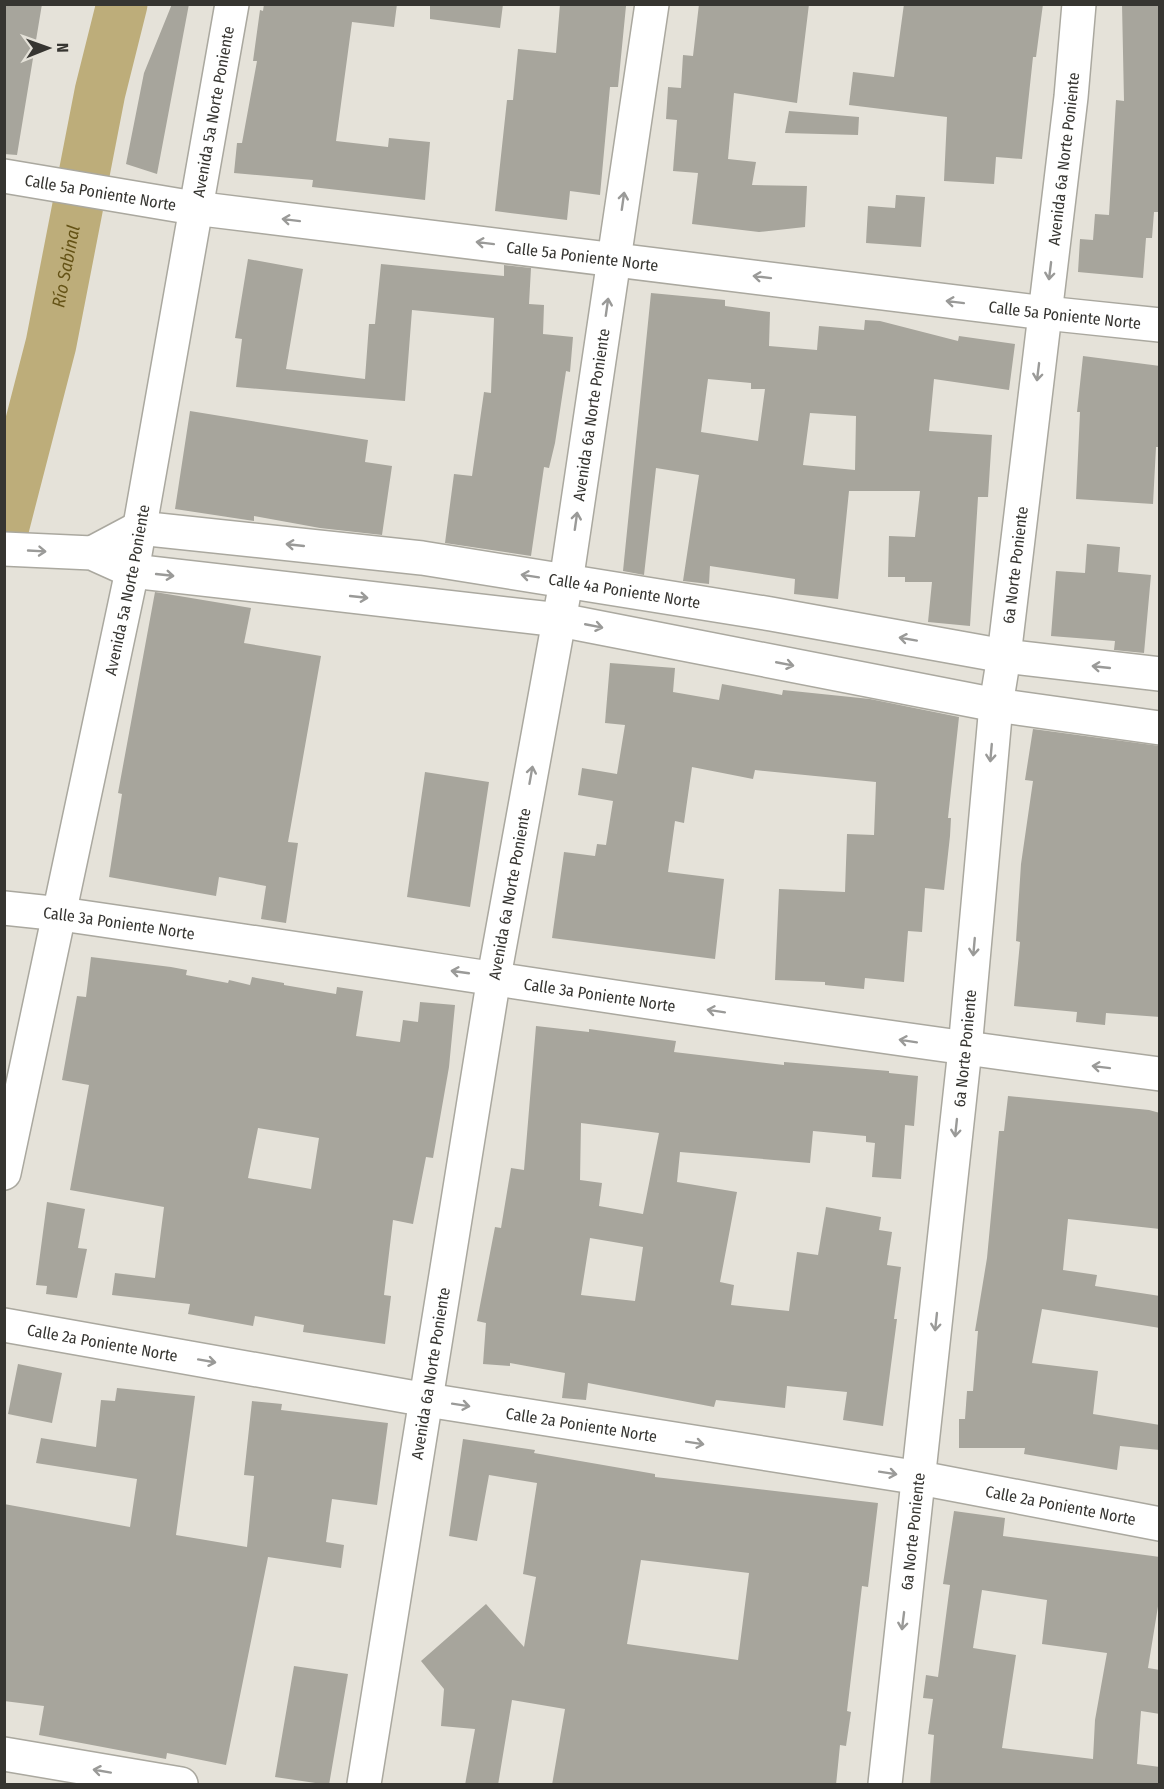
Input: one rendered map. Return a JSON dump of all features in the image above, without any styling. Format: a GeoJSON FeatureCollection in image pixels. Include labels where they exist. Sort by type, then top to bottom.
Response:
{"type":"FeatureCollection","features":[{"type":"Feature","properties":{"kind":"street","name":"Avenida 5a Norte Poniente"},"geometry":{"type":"LineString","coordinates":[[4,1173],[132,572],[194,208],[232,4]]}},
{"type":"Feature","properties":{"kind":"street","name":"Avenida 6a Norte Poniente"},"geometry":{"type":"LineString","coordinates":[[364,1785],[494,977],[560,620],[652,4]]}},
{"type":"Feature","properties":{"kind":"street","name":"Avenida 6a Norte Poniente"},"geometry":{"type":"LineString","coordinates":[[1045,314],[1071,97],[1079,4]]}},
{"type":"Feature","properties":{"kind":"street","name":"Calle 5a Poniente Norte"},"geometry":{"type":"LineString","coordinates":[[4,176],[194,208],[1045,314],[1160,325]]}},
{"type":"Feature","properties":{"kind":"street","name":"6a Norte Poniente"},"geometry":{"type":"LineString","coordinates":[[885,1785],[965,1049],[996,705],[1004,656],[1045,314]]}},
{"type":"Feature","properties":{"kind":"street"},"geometry":{"type":"LineString","coordinates":[[81,553],[140,528]]}},
{"type":"Feature","properties":{"kind":"street","name":"Calle 4a Poniente Norte"},"geometry":{"type":"LineString","coordinates":[[140,528],[422,558],[771,614],[1004,656],[1160,674]]}},
{"type":"Feature","properties":{"kind":"street"},"geometry":{"type":"LineString","coordinates":[[4,549],[81,553],[132,572],[560,620],[996,705],[1160,728]]}},
{"type":"Feature","properties":{"kind":"street","name":"Calle 3a Poniente Norte"},"geometry":{"type":"LineString","coordinates":[[4,908],[61,914],[494,977],[965,1049],[1160,1074]]}},
{"type":"Feature","properties":{"kind":"street","name":"Calle 2a Poniente Norte"},"geometry":{"type":"LineString","coordinates":[[4,1325],[427,1400],[920,1478],[1160,1524]]}},
{"type":"Feature","properties":{"kind":"street"},"geometry":{"type":"LineString","coordinates":[[4,1754],[181,1785]]}},
{"type":"Feature","properties":{"kind":"building"},"geometry":{"type":"Polygon","coordinates":[[[4,4],[42,4],[17,155],[4,154],[4,4]]]}},
{"type":"Feature","properties":{"kind":"building"},"geometry":{"type":"Polygon","coordinates":[[[172,4],[189,4],[157,174],[126,164],[144,73],[172,4]]]}},
{"type":"Feature","properties":{"kind":"building"},"geometry":{"type":"Polygon","coordinates":[[[264,4],[397,4],[394,27],[352,22],[336,141],[388,147],[389,138],[430,142],[425,200],[312,187],[313,180],[234,173],[237,143],[242,143],[257,61],[253,61],[260,10],[263,11],[264,4]]]}},
{"type":"Feature","properties":{"kind":"building"},"geometry":{"type":"Polygon","coordinates":[[[430,4],[503,4],[500,28],[430,19],[430,4]]]}},
{"type":"Feature","properties":{"kind":"building"},"geometry":{"type":"Polygon","coordinates":[[[560,4],[626,6],[618,87],[610,87],[600,195],[570,191],[567,220],[495,211],[507,100],[513,100],[518,49],[556,53],[560,4]]]}},
{"type":"Feature","properties":{"kind":"building"},"geometry":{"type":"Polygon","coordinates":[[[699,4],[809,4],[797,103],[734,93],[728,159],[756,162],[752,185],[807,186],[805,227],[759,232],[692,224],[698,173],[673,171],[677,120],[666,119],[668,87],[681,88],[683,55],[693,56],[699,4]]]}},
{"type":"Feature","properties":{"kind":"building"},"geometry":{"type":"Polygon","coordinates":[[[904,4],[1043,4],[1036,57],[1033,57],[1022,159],[996,157],[994,184],[944,181],[947,117],[849,105],[853,72],[894,77],[904,4]]]}},
{"type":"Feature","properties":{"kind":"building"},"geometry":{"type":"Polygon","coordinates":[[[1122,4],[1160,5],[1160,212],[1154,212],[1152,238],[1146,238],[1143,278],[1078,272],[1080,239],[1093,240],[1095,214],[1109,215],[1116,100],[1124,101],[1122,4]]]}},
{"type":"Feature","properties":{"kind":"building"},"geometry":{"type":"Polygon","coordinates":[[[789,111],[859,117],[858,135],[785,133],[789,111]]]}},
{"type":"Feature","properties":{"kind":"building"},"geometry":{"type":"Polygon","coordinates":[[[896,195],[925,197],[921,247],[866,243],[868,206],[895,208],[896,195]]]}},
{"type":"Feature","properties":{"kind":"building"},"geometry":{"type":"Polygon","coordinates":[[[248,259],[303,269],[286,369],[365,379],[369,324],[375,324],[381,264],[504,276],[504,265],[531,268],[529,304],[544,305],[543,334],[573,337],[570,372],[566,371],[555,443],[549,468],[544,467],[531,556],[445,543],[454,474],[472,476],[484,392],[491,393],[494,318],[412,310],[405,401],[236,387],[242,339],[235,338],[248,259]]]}},
{"type":"Feature","properties":{"kind":"building"},"geometry":{"type":"Polygon","coordinates":[[[651,293],[725,300],[725,306],[770,312],[769,346],[817,350],[819,326],[864,330],[865,320],[880,321],[958,341],[959,336],[1015,344],[1009,390],[934,379],[929,431],[992,435],[988,497],[978,497],[970,626],[928,622],[932,582],[905,582],[905,577],[888,577],[889,536],[915,537],[920,491],[849,491],[838,599],[794,594],[795,579],[710,566],[709,584],[683,581],[699,475],[656,468],[644,575],[623,571],[651,293]],[[708,379],[701,432],[758,441],[765,389],[751,389],[751,383],[708,379]],[[810,413],[803,465],[855,470],[856,416],[810,413]]]}},
{"type":"Feature","properties":{"kind":"building"},"geometry":{"type":"Polygon","coordinates":[[[1083,356],[1160,366],[1160,447],[1156,447],[1153,504],[1076,499],[1080,412],[1077,412],[1083,356]]]}},
{"type":"Feature","properties":{"kind":"building"},"geometry":{"type":"Polygon","coordinates":[[[190,411],[368,440],[365,462],[392,466],[382,535],[320,528],[254,516],[254,521],[175,509],[190,411]]]}},
{"type":"Feature","properties":{"kind":"building"},"geometry":{"type":"Polygon","coordinates":[[[1087,544],[1120,547],[1118,572],[1151,575],[1144,653],[1114,650],[1115,641],[1051,636],[1056,571],[1085,573],[1087,544]]]}},
{"type":"Feature","properties":{"kind":"building"},"geometry":{"type":"Polygon","coordinates":[[[155,592],[251,608],[244,643],[321,656],[288,842],[298,843],[286,923],[261,919],[266,886],[219,877],[216,896],[109,877],[122,794],[118,793],[155,592]]]}},
{"type":"Feature","properties":{"kind":"building"},"geometry":{"type":"Polygon","coordinates":[[[610,663],[675,668],[673,692],[719,700],[722,684],[782,695],[783,690],[870,699],[959,717],[948,818],[951,818],[944,890],[925,888],[922,932],[908,931],[904,982],[865,978],[864,989],[825,985],[825,982],[775,980],[779,889],[845,892],[847,834],[874,835],[876,782],[755,770],[753,779],[692,767],[684,823],[675,821],[668,872],[724,879],[715,959],[552,938],[564,852],[595,856],[597,844],[606,845],[613,801],[578,795],[582,768],[617,774],[625,725],[605,723],[610,663]]]}},
{"type":"Feature","properties":{"kind":"building"},"geometry":{"type":"Polygon","coordinates":[[[1033,729],[1160,746],[1160,1017],[1106,1013],[1105,1025],[1076,1022],[1077,1012],[1014,1006],[1020,942],[1016,941],[1021,864],[1033,781],[1025,780],[1033,729]]]}},
{"type":"Feature","properties":{"kind":"building"},"geometry":{"type":"Polygon","coordinates":[[[425,772],[489,782],[470,907],[407,897],[425,772]]]}},
{"type":"Feature","properties":{"kind":"building"},"geometry":{"type":"Polygon","coordinates":[[[91,957],[187,970],[186,975],[228,983],[229,980],[250,985],[252,977],[336,994],[337,987],[363,991],[356,1036],[400,1042],[403,1020],[418,1022],[420,1002],[455,1005],[449,1067],[433,1158],[426,1157],[413,1224],[393,1220],[384,1295],[391,1296],[385,1344],[303,1332],[304,1325],[255,1316],[253,1326],[188,1314],[190,1304],[112,1295],[115,1273],[155,1278],[164,1207],[70,1190],[89,1085],[62,1080],[77,996],[86,997],[91,957]],[[258,1128],[248,1178],[311,1189],[319,1138],[258,1128]]]}},
{"type":"Feature","properties":{"kind":"building"},"geometry":{"type":"Polygon","coordinates":[[[536,1026],[589,1032],[589,1029],[676,1041],[674,1052],[784,1065],[784,1062],[889,1071],[889,1073],[918,1076],[914,1126],[905,1125],[901,1179],[872,1177],[875,1143],[866,1142],[866,1136],[813,1131],[810,1163],[680,1152],[677,1182],[737,1192],[720,1282],[734,1285],[731,1305],[789,1311],[797,1252],[818,1255],[826,1207],[881,1217],[879,1230],[892,1232],[887,1265],[901,1267],[894,1319],[897,1319],[883,1426],[843,1420],[847,1392],[787,1386],[785,1408],[716,1400],[714,1407],[588,1383],[586,1400],[562,1398],[565,1373],[510,1363],[510,1366],[483,1364],[486,1323],[477,1321],[495,1227],[501,1228],[511,1168],[524,1170],[536,1026]],[[581,1123],[580,1180],[602,1183],[599,1206],[643,1214],[659,1133],[581,1123]],[[590,1238],[581,1295],[635,1301],[643,1247],[590,1238]]]}},
{"type":"Feature","properties":{"kind":"building"},"geometry":{"type":"Polygon","coordinates":[[[1008,1096],[1160,1113],[1160,1229],[1068,1219],[1063,1270],[1097,1275],[1095,1286],[1160,1296],[1160,1328],[1042,1309],[1032,1363],[1098,1371],[1093,1414],[1160,1425],[1160,1450],[1120,1446],[1117,1470],[1024,1454],[1025,1448],[959,1448],[959,1419],[965,1419],[967,1391],[973,1391],[978,1331],[975,1331],[987,1258],[999,1131],[1004,1131],[1008,1096]]]}},
{"type":"Feature","properties":{"kind":"building"},"geometry":{"type":"Polygon","coordinates":[[[47,1202],[85,1209],[78,1248],[87,1249],[77,1298],[46,1294],[47,1286],[36,1285],[47,1202]]]}},
{"type":"Feature","properties":{"kind":"building"},"geometry":{"type":"Polygon","coordinates":[[[18,1364],[62,1373],[52,1423],[8,1414],[18,1364]]]}},
{"type":"Feature","properties":{"kind":"building"},"geometry":{"type":"Polygon","coordinates":[[[117,1388],[195,1396],[176,1535],[247,1547],[254,1476],[244,1475],[252,1401],[282,1404],[281,1410],[388,1423],[377,1505],[332,1499],[326,1542],[344,1545],[341,1568],[268,1557],[226,1765],[167,1753],[166,1759],[39,1735],[44,1706],[4,1701],[4,1504],[130,1527],[137,1479],[36,1463],[41,1438],[96,1447],[101,1400],[115,1401],[117,1388]]]}},
{"type":"Feature","properties":{"kind":"building"},"geometry":{"type":"Polygon","coordinates":[[[463,1439],[535,1450],[534,1453],[655,1474],[655,1477],[878,1503],[868,1587],[862,1586],[847,1711],[851,1712],[846,1746],[840,1745],[836,1785],[552,1785],[565,1709],[512,1700],[498,1785],[465,1785],[475,1729],[441,1726],[444,1689],[421,1661],[486,1604],[524,1647],[536,1577],[523,1574],[537,1483],[489,1475],[477,1541],[449,1536],[463,1439]],[[641,1560],[627,1644],[738,1660],[749,1573],[641,1560]]]}},
{"type":"Feature","properties":{"kind":"building"},"geometry":{"type":"Polygon","coordinates":[[[954,1511],[1005,1518],[1003,1536],[1160,1557],[1160,1594],[1148,1668],[1160,1670],[1160,1714],[1141,1711],[1137,1764],[1160,1767],[1160,1785],[930,1785],[934,1735],[928,1734],[933,1699],[923,1698],[926,1675],[938,1677],[950,1585],[943,1584],[954,1511]],[[982,1590],[973,1648],[1016,1655],[1002,1748],[1093,1759],[1095,1720],[1107,1653],[1042,1644],[1047,1600],[982,1590]]]}},
{"type":"Feature","properties":{"kind":"building"},"geometry":{"type":"Polygon","coordinates":[[[294,1666],[348,1674],[329,1785],[275,1777],[294,1666]]]}},
{"type":"Feature","properties":{"kind":"waterway","name":"Río Sabinal"},"geometry":{"type":"LineString","coordinates":[[4,526],[51,344],[100,92],[122,4]]}}]}
